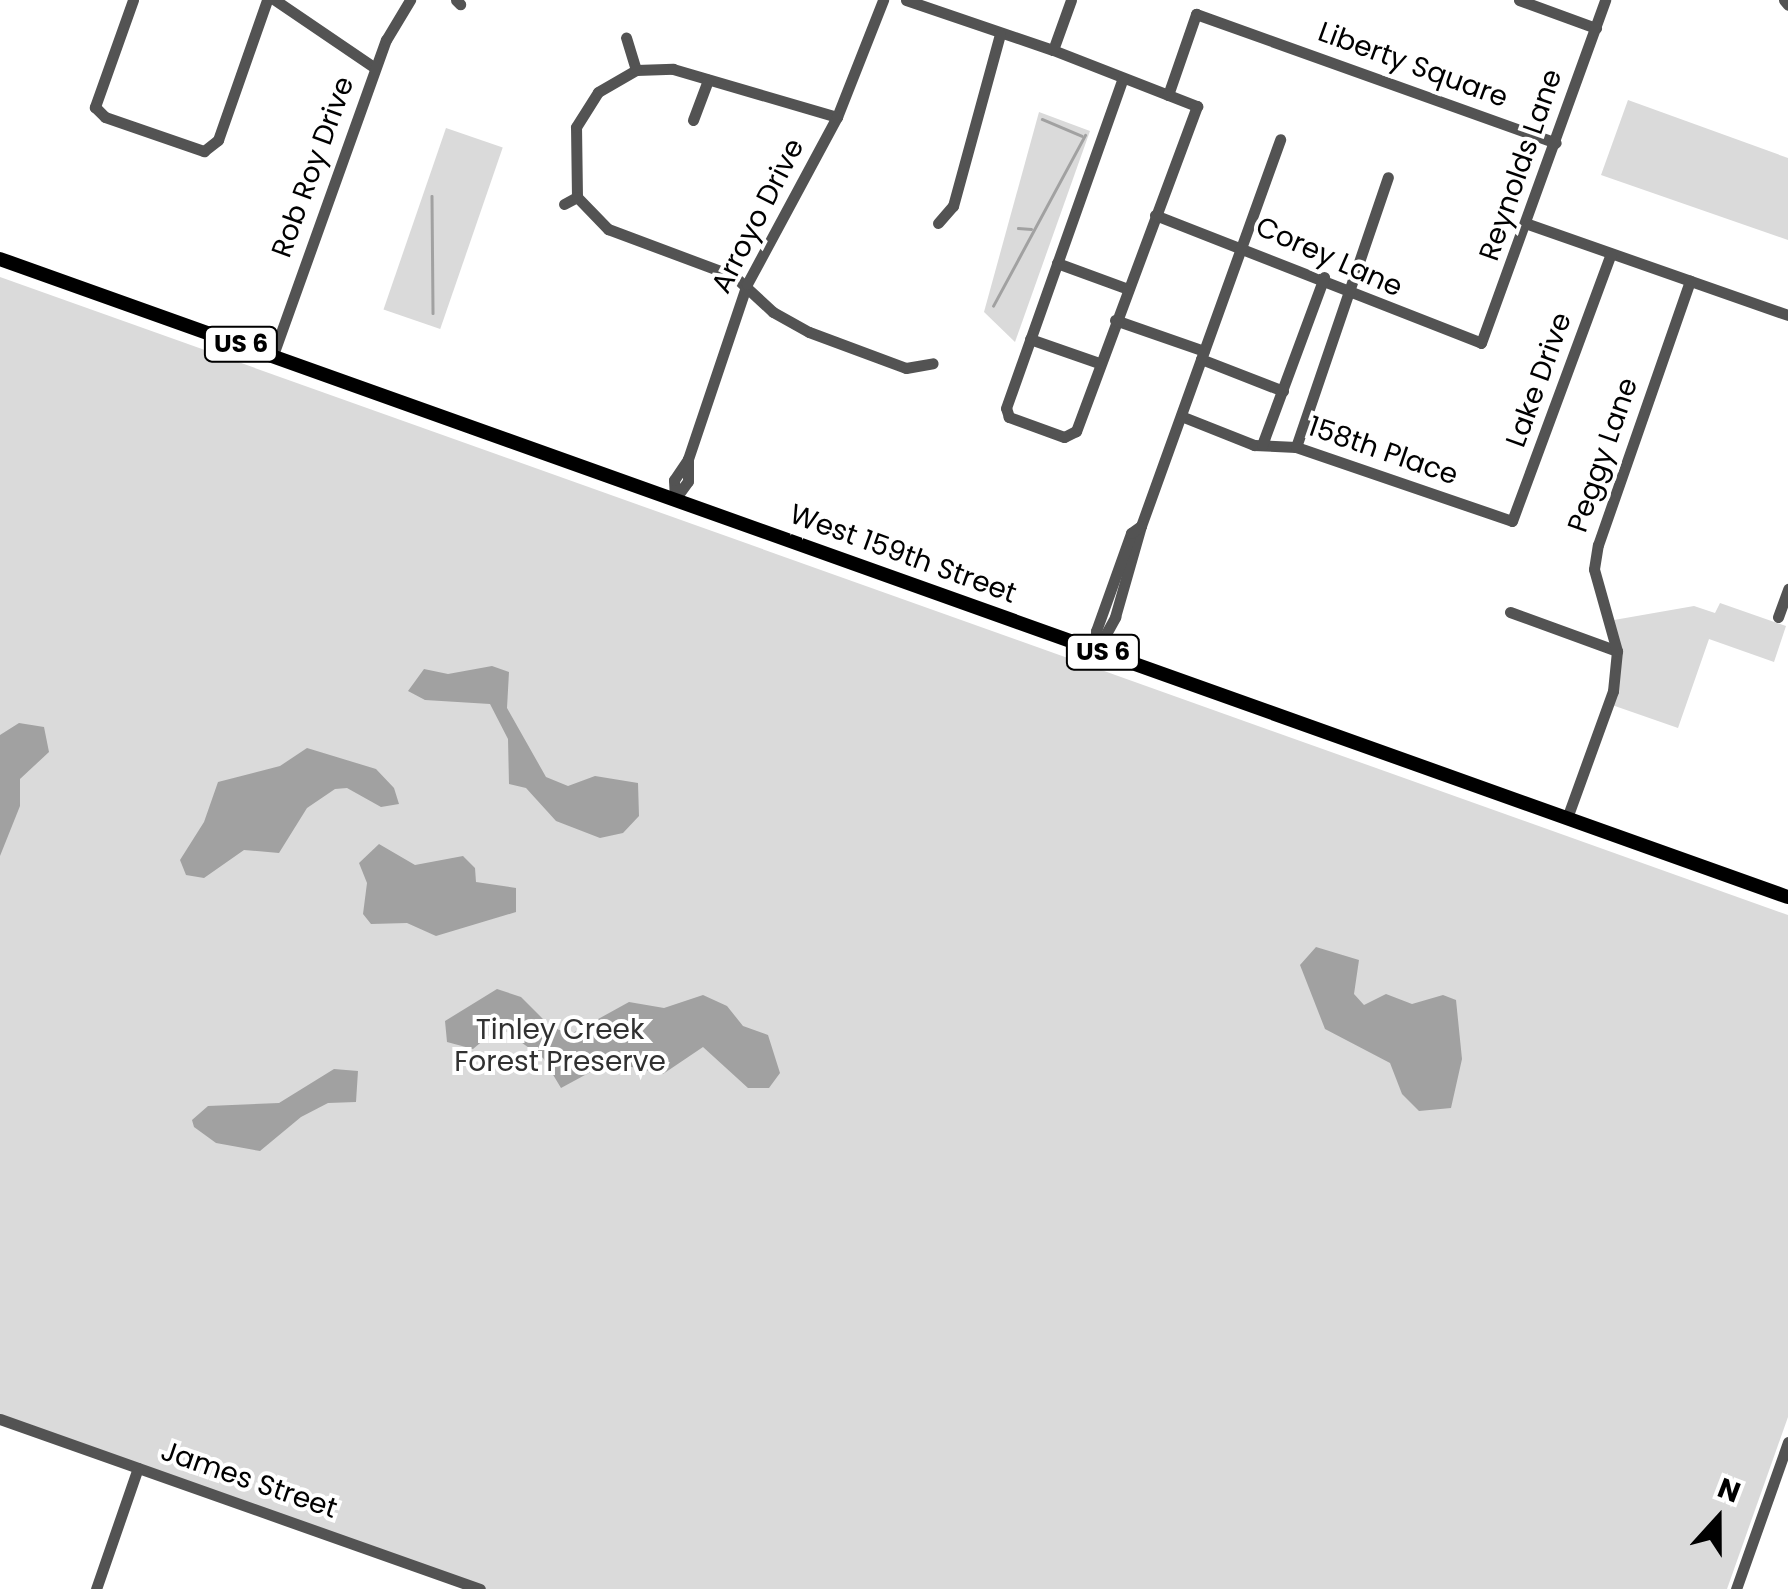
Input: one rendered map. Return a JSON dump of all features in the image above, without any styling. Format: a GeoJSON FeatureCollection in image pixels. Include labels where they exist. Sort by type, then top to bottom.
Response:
{"type":"FeatureCollection","features":[{"type":"Feature","properties":{"kind":"main road","name":"West 159th Street"},"geometry":{"type":"LineString","coordinates":[[0,259],[1788,897]]}},
{"type":"Feature","properties":{"kind":"street"},"geometry":{"type":"LineString","coordinates":[[133,0],[94,108],[106,117],[210,149],[267,0]]}},
{"type":"Feature","properties":{"kind":"street"},"geometry":{"type":"LineString","coordinates":[[275,0],[375,68]]}},
{"type":"Feature","properties":{"kind":"street","name":"Rob Roy Drive"},"geometry":{"type":"LineString","coordinates":[[273,355],[375,68],[410,0]]}},
{"type":"Feature","properties":{"kind":"street","name":"Arroyo Drive"},"geometry":{"type":"LineString","coordinates":[[675,499],[688,482],[688,458],[747,284],[837,117],[882,0]]}},
{"type":"Feature","properties":{"kind":"street"},"geometry":{"type":"LineString","coordinates":[[906,0],[1053,50],[1198,106],[1076,430],[1064,437],[1006,411],[1123,78]]}},
{"type":"Feature","properties":{"kind":"street"},"geometry":{"type":"LineString","coordinates":[[1053,50],[1072,0]]}},
{"type":"Feature","properties":{"kind":"street"},"geometry":{"type":"LineString","coordinates":[[1519,0],[1596,28]]}},
{"type":"Feature","properties":{"kind":"street","name":"Reynolds Lane"},"geometry":{"type":"LineString","coordinates":[[1481,343],[1528,224],[1605,0]]}},
{"type":"Feature","properties":{"kind":"street","name":"Liberty Square"},"geometry":{"type":"LineString","coordinates":[[1168,95],[1196,14],[1556,143]]}},
{"type":"Feature","properties":{"kind":"street"},"geometry":{"type":"LineString","coordinates":[[938,223],[953,206],[1000,34]]}},
{"type":"Feature","properties":{"kind":"street"},"geometry":{"type":"LineString","coordinates":[[626,37],[636,70]]}},
{"type":"Feature","properties":{"kind":"street"},"geometry":{"type":"LineString","coordinates":[[837,117],[673,69],[636,70],[607,84],[582,114],[572,151],[578,197],[608,229],[747,284],[773,312],[809,332],[906,368],[933,363]]}},
{"type":"Feature","properties":{"kind":"street"},"geometry":{"type":"LineString","coordinates":[[693,120],[708,80]]}},
{"type":"Feature","properties":{"kind":"street"},"geometry":{"type":"LineString","coordinates":[[1097,650],[1096,631],[1131,533],[1141,526],[1280,139]]}},
{"type":"Feature","properties":{"kind":"street"},"geometry":{"type":"LineString","coordinates":[[1296,447],[1388,177]]}},
{"type":"Feature","properties":{"kind":"street"},"geometry":{"type":"LineString","coordinates":[[564,204],[578,197]]}},
{"type":"Feature","properties":{"kind":"street","name":"Corey Lane"},"geometry":{"type":"LineString","coordinates":[[1156,215],[1324,277],[1375,306],[1481,343]]}},
{"type":"Feature","properties":{"kind":"street"},"geometry":{"type":"LineString","coordinates":[[1528,224],[1788,315]]}},
{"type":"Feature","properties":{"kind":"street","name":"Lake Drive"},"geometry":{"type":"LineString","coordinates":[[1512,521],[1611,254]]}},
{"type":"Feature","properties":{"kind":"street"},"geometry":{"type":"LineString","coordinates":[[1057,263],[1128,288]]}},
{"type":"Feature","properties":{"kind":"street"},"geometry":{"type":"LineString","coordinates":[[1262,445],[1324,277]]}},
{"type":"Feature","properties":{"kind":"street","name":"Peggy Lane"},"geometry":{"type":"LineString","coordinates":[[1567,818],[1613,691],[1617,651],[1594,568],[1598,545],[1690,281]]}},
{"type":"Feature","properties":{"kind":"street"},"geometry":{"type":"LineString","coordinates":[[1116,320],[1283,391]]}},
{"type":"Feature","properties":{"kind":"street"},"geometry":{"type":"LineString","coordinates":[[1030,339],[1100,363]]}},
{"type":"Feature","properties":{"kind":"street","name":"158th Place"},"geometry":{"type":"LineString","coordinates":[[1180,416],[1262,445],[1296,447],[1512,521]]}},
{"type":"Feature","properties":{"kind":"street"},"geometry":{"type":"LineString","coordinates":[[1778,617],[1788,590]]}},
{"type":"Feature","properties":{"kind":"street"},"geometry":{"type":"LineString","coordinates":[[1510,612],[1617,651]]}},
{"type":"Feature","properties":{"kind":"street","name":"James Street"},"geometry":{"type":"LineString","coordinates":[[0,1419],[480,1589]]}},
{"type":"Feature","properties":{"kind":"street"},"geometry":{"type":"LineString","coordinates":[[1741,1588],[1788,1443]]}},
{"type":"Feature","properties":{"kind":"street"},"geometry":{"type":"LineString","coordinates":[[96,1589],[138,1468]]}},
{"type":"Feature","properties":{"kind":"green space"},"geometry":{"type":"Polygon","coordinates":[[[1628,100],[1788,158],[1788,240],[1601,175],[1628,100]]]}},
{"type":"Feature","properties":{"kind":"green space"},"geometry":{"type":"Polygon","coordinates":[[[1039,112],[1090,131],[1015,342],[984,312],[1039,112]]]}},
{"type":"Feature","properties":{"kind":"green space"},"geometry":{"type":"Polygon","coordinates":[[[446,128],[503,148],[440,329],[383,310],[446,128]]]}},
{"type":"Feature","properties":{"kind":"green space","name":"Tinley Creek Forest Preserve"},"geometry":{"type":"Polygon","coordinates":[[[0,277],[1788,915],[1788,1417],[1727,1589],[484,1589],[0,1415],[0,277]]]}},
{"type":"Feature","properties":{"kind":"green space"},"geometry":{"type":"Polygon","coordinates":[[[1720,603],[1786,626],[1774,662],[1709,639],[1678,728],[1612,705],[1621,654],[1614,620],[1694,606],[1715,613],[1720,603]]]}},
{"type":"Feature","properties":{"kind":"shaded area"},"geometry":{"type":"Polygon","coordinates":[[[492,666],[509,672],[507,708],[546,777],[568,786],[595,776],[638,783],[639,816],[623,833],[600,838],[556,821],[526,788],[509,784],[508,739],[490,704],[425,700],[408,691],[424,669],[448,674],[492,666]]]}},
{"type":"Feature","properties":{"kind":"shaded area"},"geometry":{"type":"Polygon","coordinates":[[[19,723],[44,727],[49,752],[20,779],[20,806],[0,856],[0,735],[19,723]]]}},
{"type":"Feature","properties":{"kind":"shaded area"},"geometry":{"type":"Polygon","coordinates":[[[307,748],[376,769],[394,788],[399,804],[381,807],[347,788],[335,789],[307,808],[279,853],[244,850],[204,878],[186,875],[180,860],[204,822],[218,782],[280,766],[307,748]]]}},
{"type":"Feature","properties":{"kind":"shaded area"},"geometry":{"type":"Polygon","coordinates":[[[379,844],[415,865],[463,856],[475,868],[476,882],[516,888],[516,912],[436,936],[407,923],[371,924],[363,914],[367,883],[359,863],[379,844]]]}},
{"type":"Feature","properties":{"kind":"shaded area"},"geometry":{"type":"Polygon","coordinates":[[[1316,947],[1359,960],[1354,994],[1364,1005],[1386,994],[1412,1004],[1443,995],[1456,1000],[1462,1059],[1451,1108],[1419,1111],[1402,1094],[1390,1063],[1325,1029],[1300,965],[1316,947]]]}},
{"type":"Feature","properties":{"kind":"shaded area"},"geometry":{"type":"Polygon","coordinates":[[[497,989],[521,997],[551,1027],[571,1034],[629,1002],[664,1008],[703,995],[727,1006],[743,1026],[768,1035],[780,1073],[769,1088],[748,1088],[703,1047],[663,1074],[609,1062],[561,1088],[543,1058],[507,1032],[492,1033],[473,1049],[447,1042],[445,1021],[497,989]]]}},
{"type":"Feature","properties":{"kind":"shaded area"},"geometry":{"type":"Polygon","coordinates":[[[334,1069],[358,1071],[356,1102],[328,1103],[301,1117],[260,1151],[216,1143],[194,1127],[192,1120],[208,1106],[279,1103],[334,1069]]]}},
{"type":"Feature","properties":{"kind":"waterway"},"geometry":{"type":"LineString","coordinates":[[1042,119],[1082,136]]}},
{"type":"Feature","properties":{"kind":"waterway"},"geometry":{"type":"LineString","coordinates":[[993,306],[1085,135]]}},
{"type":"Feature","properties":{"kind":"waterway"},"geometry":{"type":"LineString","coordinates":[[432,196],[433,313]]}},
{"type":"Feature","properties":{"kind":"waterway"},"geometry":{"type":"LineString","coordinates":[[1018,228],[1031,229]]}}]}
